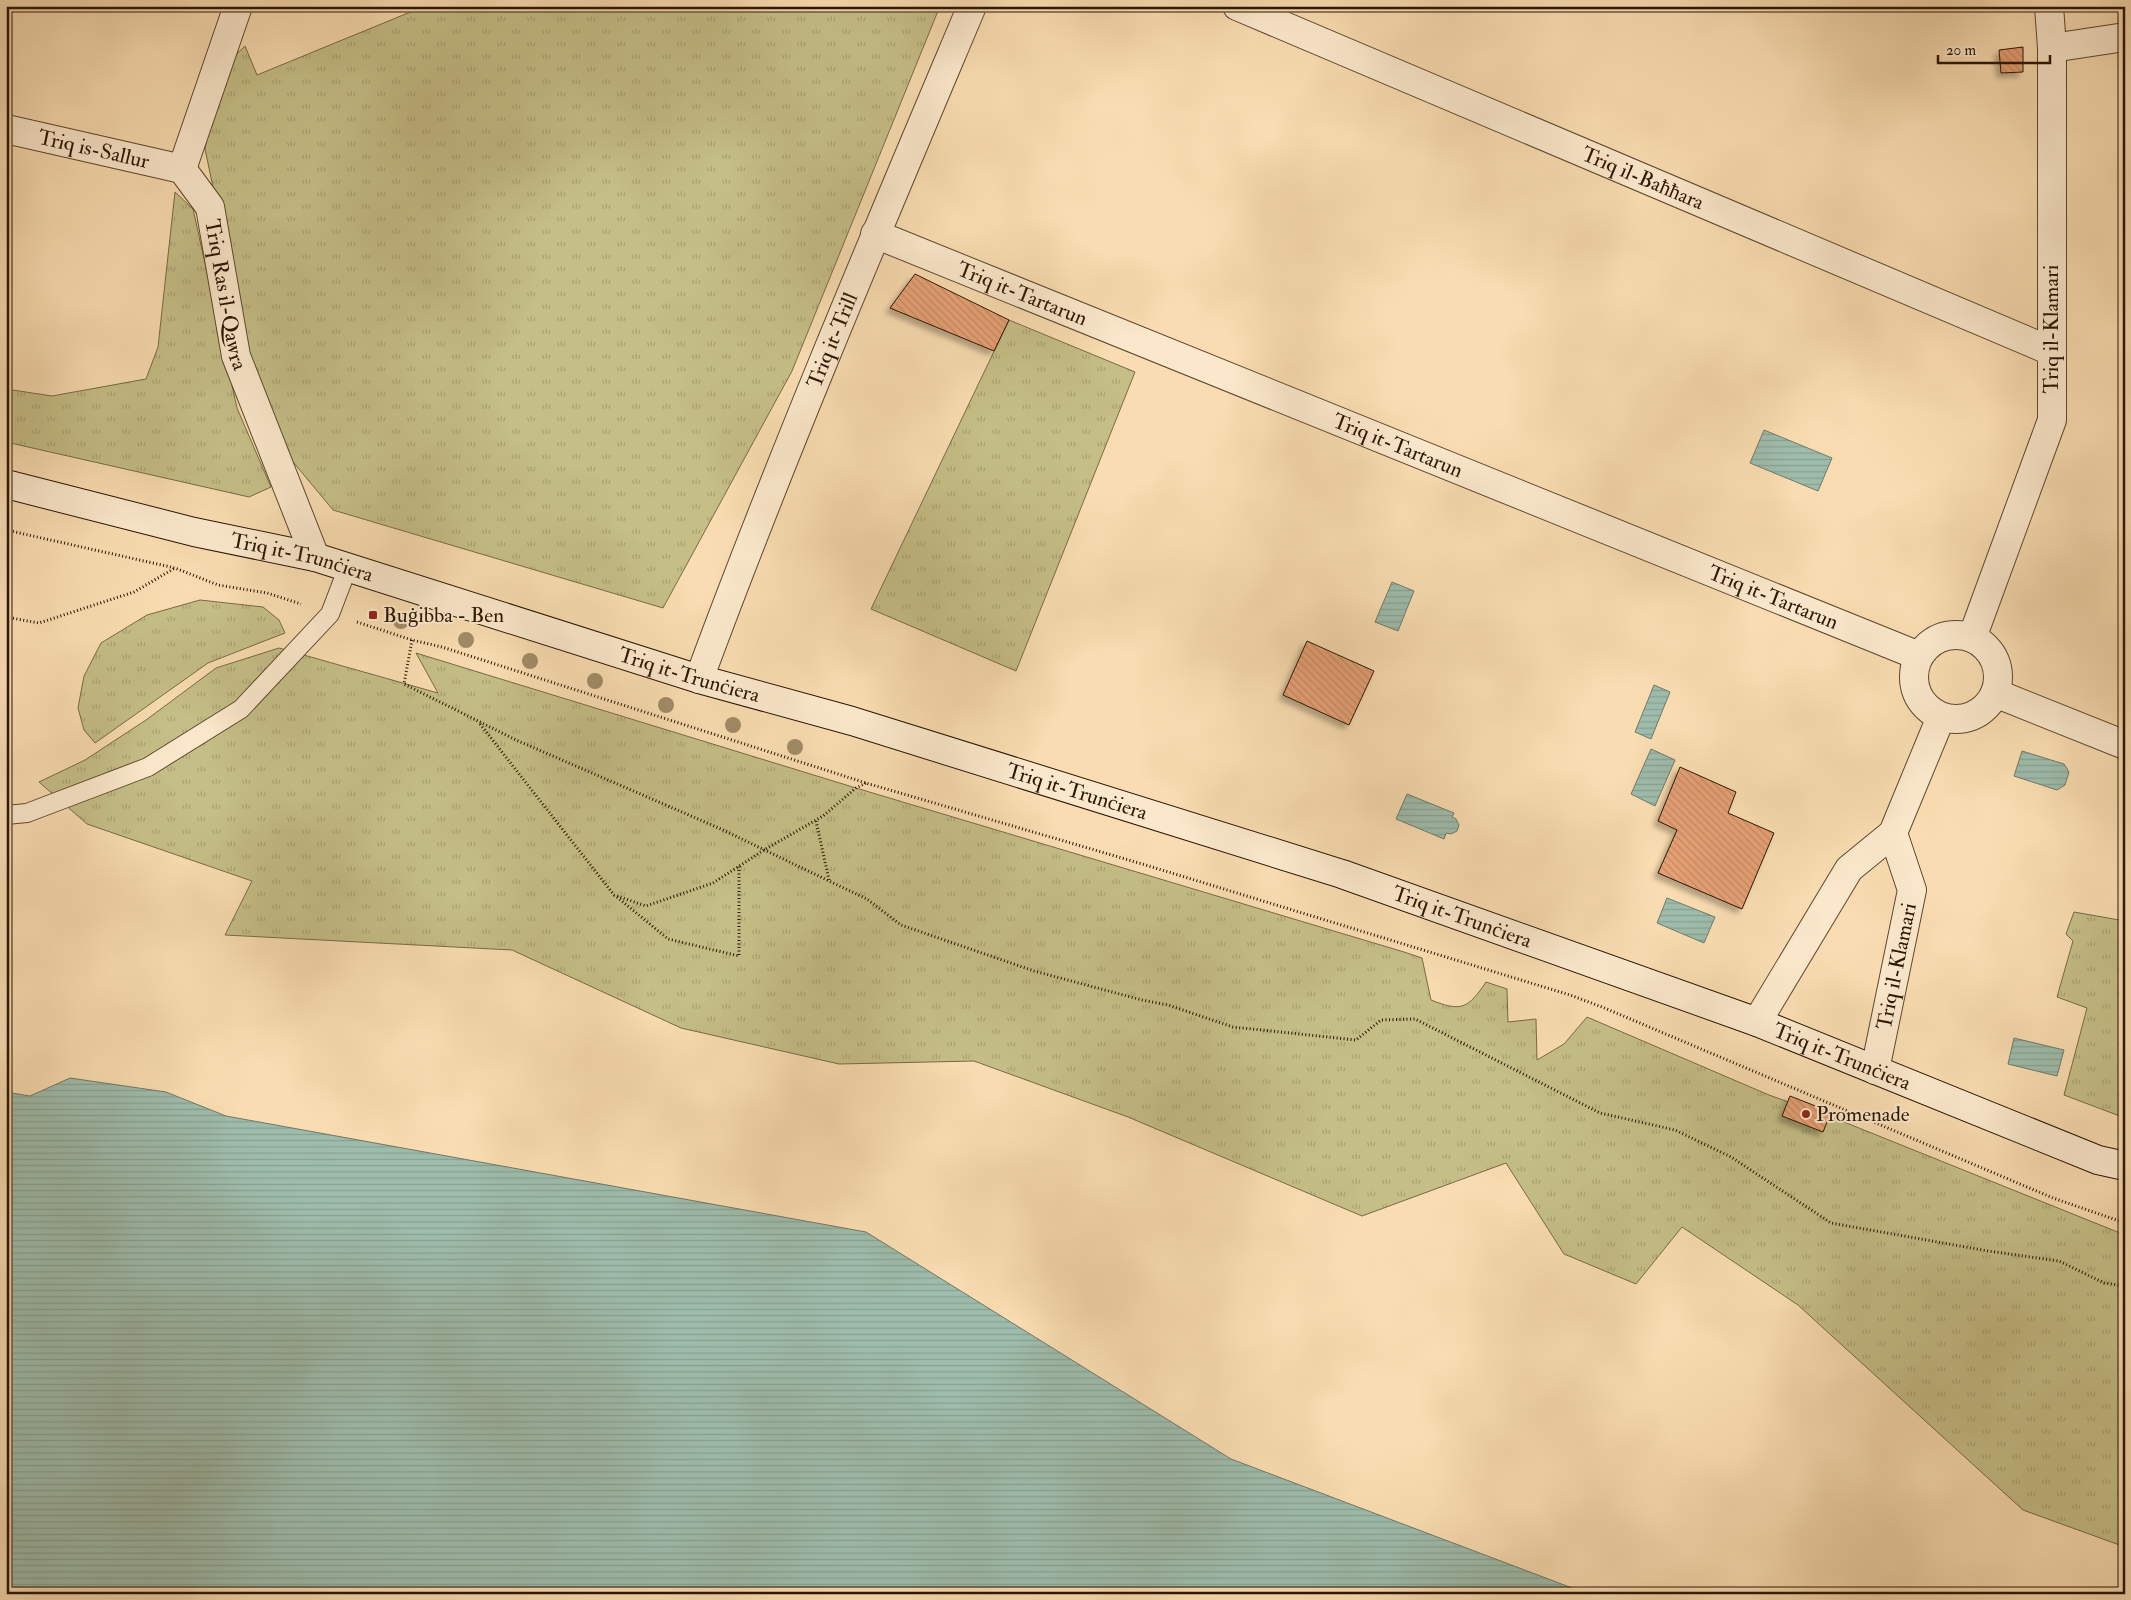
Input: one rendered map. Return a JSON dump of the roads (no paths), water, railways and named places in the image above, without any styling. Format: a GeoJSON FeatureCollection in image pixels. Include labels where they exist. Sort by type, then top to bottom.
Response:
{"type":"FeatureCollection","features":[{"type":"Feature","properties":{"kind":"street"},"geometry":{"type":"LineString","coordinates":[[182,169],[238,6]]}},
{"type":"Feature","properties":{"kind":"street","name":"Triq it-Trill"},"geometry":{"type":"LineString","coordinates":[[699,679],[875,234],[972,6]]}},
{"type":"Feature","properties":{"kind":"street","name":"Triq il-Baħħara"},"geometry":{"type":"LineString","coordinates":[[1237,6],[2051,351]]}},
{"type":"Feature","properties":{"kind":"street","name":"Triq il-Klamari"},"geometry":{"type":"LineString","coordinates":[[1972,638],[2052,420],[2052,48],[2049,6]]}},
{"type":"Feature","properties":{"kind":"street"},"geometry":{"type":"LineString","coordinates":[[2052,48],[2125,37]]}},
{"type":"Feature","properties":{"kind":"street","name":"Triq is-Sallur"},"geometry":{"type":"LineString","coordinates":[[6,129],[182,169]]}},
{"type":"Feature","properties":{"kind":"street","name":"Triq Ras il-Qawra"},"geometry":{"type":"LineString","coordinates":[[182,169],[210,207],[236,356],[315,557]]}},
{"type":"Feature","properties":{"kind":"street","name":"Triq it-Tartarun"},"geometry":{"type":"LineString","coordinates":[[875,234],[1918,656]]}},
{"type":"Feature","properties":{"kind":"street","name":"Triq it-Trunċiera"},"geometry":{"type":"LineString","coordinates":[[6,484],[194,532],[315,557],[699,679],[852,721],[1342,874],[1757,1022],[2098,1160],[2125,1166]]}},
{"type":"Feature","properties":{"kind":"street"},"geometry":{"type":"LineString","coordinates":[[1954,635],[1972,638],[1984,646],[1993,657],[1998,671],[1997,686],[1987,705],[1975,715],[1962,719],[1942,717],[1929,710],[1919,698],[1914,684],[1914,670],[1918,656],[1928,645],[1940,638],[1954,635]]}},
{"type":"Feature","properties":{"kind":"street"},"geometry":{"type":"LineString","coordinates":[[1994,693],[2125,745]]}},
{"type":"Feature","properties":{"kind":"street"},"geometry":{"type":"LineString","coordinates":[[1757,1022],[1848,869],[1893,833],[1942,717]]}},
{"type":"Feature","properties":{"kind":"street","name":"Triq il-Klamari"},"geometry":{"type":"LineString","coordinates":[[1875,1070],[1912,890],[1893,833]]}},
{"type":"Feature","properties":{"kind":"lane"},"geometry":{"type":"LineString","coordinates":[[6,815],[27,813],[148,767],[241,708],[330,614],[348,567]]}},
{"type":"Feature","properties":{"kind":"place","name":"Buġibba - Ben"},"geometry":{"type":"Point","coordinates":[373,615]}},
{"type":"Feature","properties":{"kind":"place","name":"Promenade"},"geometry":{"type":"Point","coordinates":[1806,1114]}}]}
